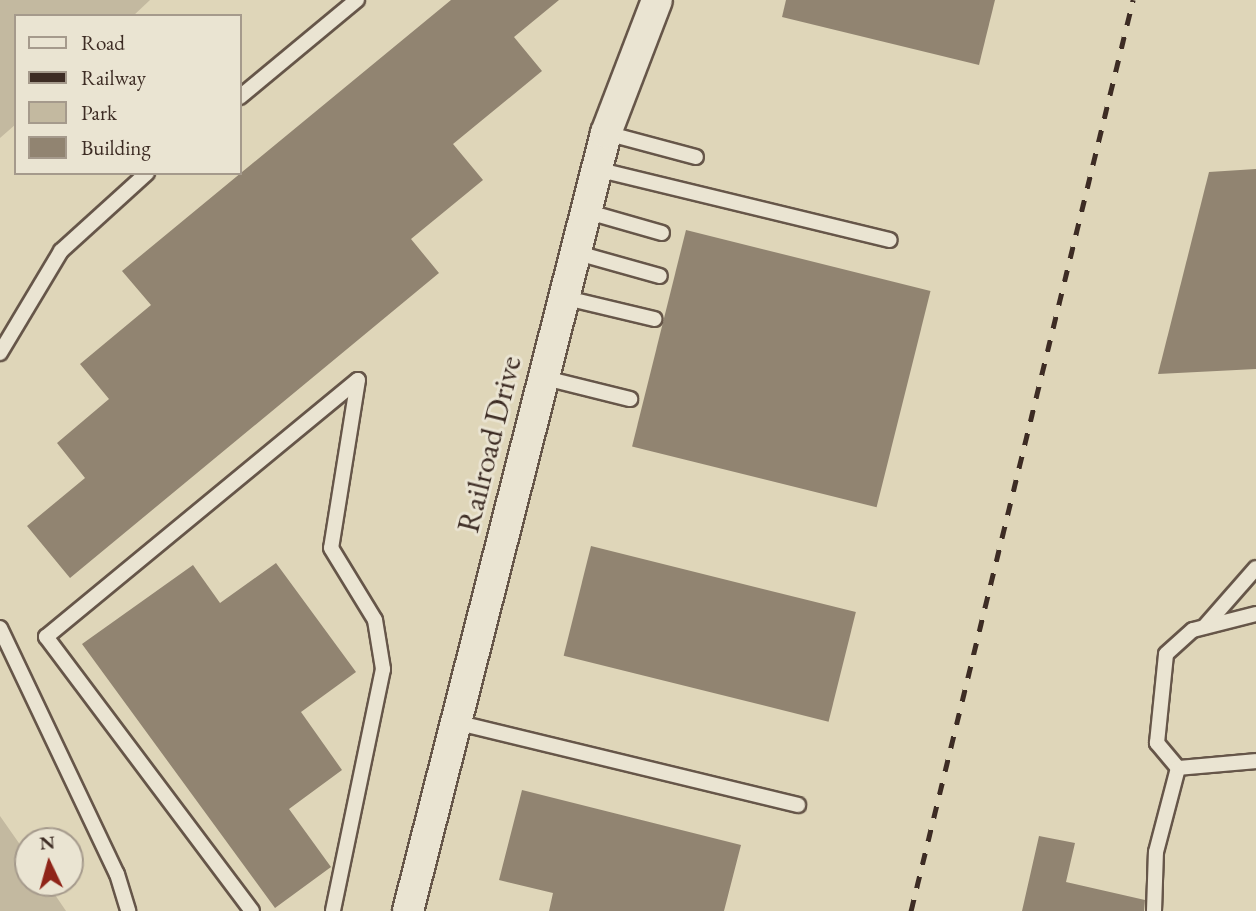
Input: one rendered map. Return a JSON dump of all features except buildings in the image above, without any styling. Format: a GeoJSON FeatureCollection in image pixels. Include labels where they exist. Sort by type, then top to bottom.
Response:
{"type":"FeatureCollection","features":[{"type":"Feature","properties":{"kind":"street","name":"Railroad Drive"},"geometry":{"type":"LineString","coordinates":[[408,911],[541,377],[596,169],[606,133],[657,0]]}},
{"type":"Feature","properties":{"kind":"lane"},"geometry":{"type":"LineString","coordinates":[[242,95],[357,0]]}},
{"type":"Feature","properties":{"kind":"lane"},"geometry":{"type":"LineString","coordinates":[[606,133],[696,157]]}},
{"type":"Feature","properties":{"kind":"lane"},"geometry":{"type":"LineString","coordinates":[[596,169],[890,240]]}},
{"type":"Feature","properties":{"kind":"lane"},"geometry":{"type":"LineString","coordinates":[[0,354],[61,251],[145,175]]}},
{"type":"Feature","properties":{"kind":"lane"},"geometry":{"type":"LineString","coordinates":[[585,211],[662,233]]}},
{"type":"Feature","properties":{"kind":"lane"},"geometry":{"type":"LineString","coordinates":[[574,252],[660,276]]}},
{"type":"Feature","properties":{"kind":"lane"},"geometry":{"type":"LineString","coordinates":[[562,297],[654,319]]}},
{"type":"Feature","properties":{"kind":"lane"},"geometry":{"type":"LineString","coordinates":[[541,377],[630,399]]}},
{"type":"Feature","properties":{"kind":"lane"},"geometry":{"type":"LineString","coordinates":[[252,911],[47,637],[358,380],[331,548],[375,620],[383,669],[333,911]]}},
{"type":"Feature","properties":{"kind":"lane"},"geometry":{"type":"LineString","coordinates":[[1178,768],[1157,743],[1166,654],[1204,627],[1256,568]]}},
{"type":"Feature","properties":{"kind":"lane"},"geometry":{"type":"LineString","coordinates":[[1204,627],[1256,614]]}},
{"type":"Feature","properties":{"kind":"lane"},"geometry":{"type":"LineString","coordinates":[[0,628],[117,874],[128,911]]}},
{"type":"Feature","properties":{"kind":"lane"},"geometry":{"type":"LineString","coordinates":[[455,722],[798,805]]}},
{"type":"Feature","properties":{"kind":"lane"},"geometry":{"type":"LineString","coordinates":[[1178,768],[1256,761]]}},
{"type":"Feature","properties":{"kind":"lane"},"geometry":{"type":"LineString","coordinates":[[1154,911],[1156,852],[1178,768]]}},
{"type":"Feature","properties":{"kind":"green space"},"geometry":{"type":"Polygon","coordinates":[[[0,0],[150,0],[135,14],[14,14],[14,126],[0,138],[0,0]]]}},
{"type":"Feature","properties":{"kind":"green space"},"geometry":{"type":"Polygon","coordinates":[[[0,816],[14,836],[14,897],[56,897],[66,911],[0,911],[0,816]]]}},
{"type":"Feature","properties":{"kind":"railway"},"geometry":{"type":"LineString","coordinates":[[911,911],[1133,0]]}}]}
